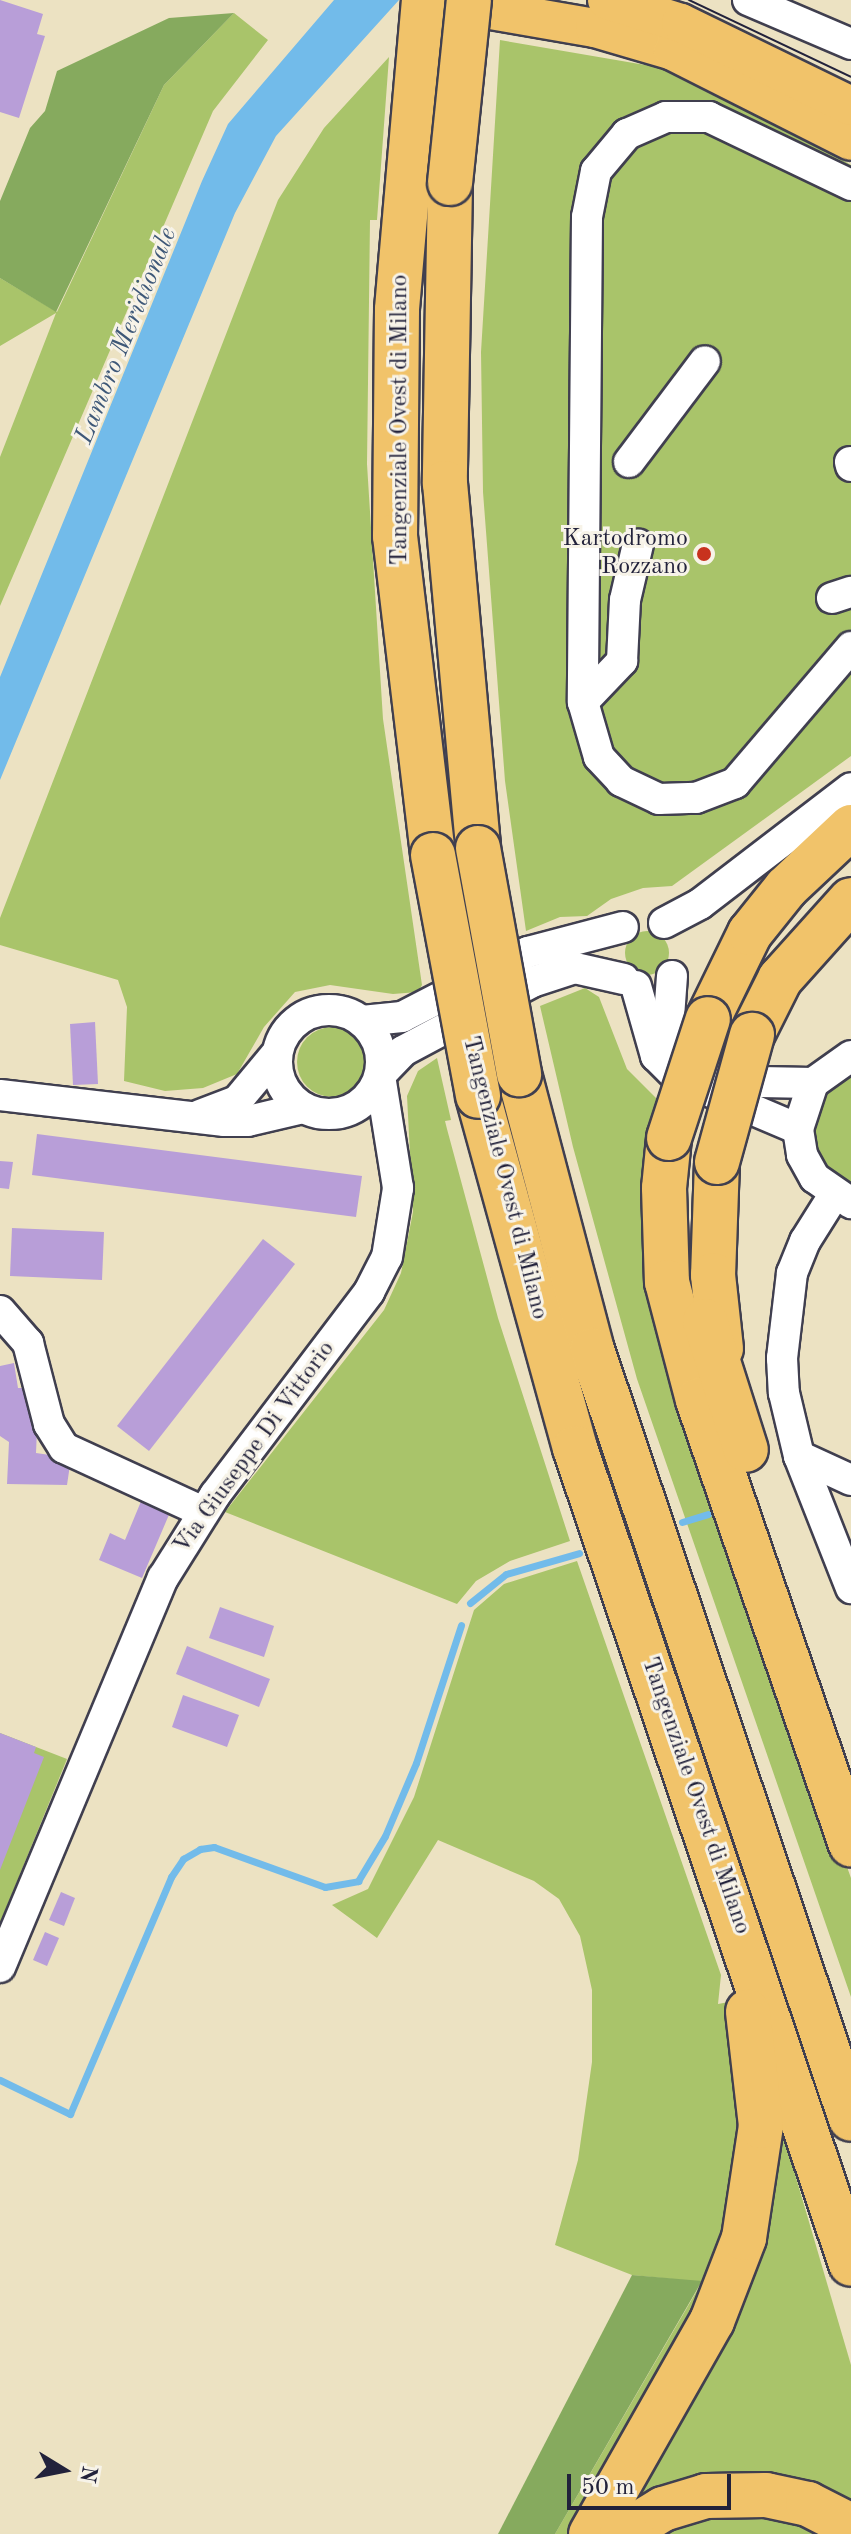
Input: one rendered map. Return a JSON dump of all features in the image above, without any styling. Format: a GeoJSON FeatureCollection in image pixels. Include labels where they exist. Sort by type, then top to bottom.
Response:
{"type":"FeatureCollection","features":[{"type":"Feature","properties":{"kind":"highway","name":"Tangenziale Ovest di Milano"},"geometry":{"type":"LineString","coordinates":[[424,0],[397,310],[395,536],[433,855],[478,1096],[575,1448],[700,1807],[851,2264]]}},
{"type":"Feature","properties":{"kind":"highway","name":"Tangenziale Ovest di Milano"},"geometry":{"type":"LineString","coordinates":[[469,0],[450,183],[445,483],[478,848],[519,1074],[592,1350],[851,2119]]}},
{"type":"Feature","properties":{"kind":"highway"},"geometry":{"type":"LineString","coordinates":[[851,827],[786,888],[750,933],[729,1028],[693,1152],[664,1188],[667,1282],[698,1400],[851,1844]]}},
{"type":"Feature","properties":{"kind":"highway"},"geometry":{"type":"LineString","coordinates":[[729,1028],[747,987],[792,922],[851,860]]}},
{"type":"Feature","properties":{"kind":"highway"},"geometry":{"type":"LineString","coordinates":[[729,1028],[780,979],[851,900]]}},
{"type":"Feature","properties":{"kind":"highway"},"geometry":{"type":"LineString","coordinates":[[693,1152],[713,1275],[725,1379],[851,1750]]}},
{"type":"Feature","properties":{"kind":"highway"},"geometry":{"type":"LineString","coordinates":[[591,2534],[712,2321],[744,2238],[761,2126],[752,2029],[700,1807]]}},
{"type":"Feature","properties":{"kind":"highway"},"geometry":{"type":"LineString","coordinates":[[622,2534],[663,2509],[706,2496],[766,2495],[808,2504],[851,2526]]}},
{"type":"Feature","properties":{"kind":"main road"},"geometry":{"type":"LineString","coordinates":[[433,0],[595,28],[673,51],[851,141]]}},
{"type":"Feature","properties":{"kind":"main road"},"geometry":{"type":"LineString","coordinates":[[607,0],[681,23],[851,106]]}},
{"type":"Feature","properties":{"kind":"street"},"geometry":{"type":"LineString","coordinates":[[748,0],[851,44]]}},
{"type":"Feature","properties":{"kind":"street"},"geometry":{"type":"LineString","coordinates":[[851,185],[709,117],[666,117],[627,134],[596,171],[587,217],[583,702],[599,757],[621,781],[659,799],[696,798],[735,783],[851,647]]}},
{"type":"Feature","properties":{"kind":"street"},"geometry":{"type":"LineString","coordinates":[[629,462],[705,361]]}},
{"type":"Feature","properties":{"kind":"street"},"geometry":{"type":"LineString","coordinates":[[583,702],[622,661],[625,600],[638,544]]}},
{"type":"Feature","properties":{"kind":"street"},"geometry":{"type":"LineString","coordinates":[[664,923],[700,904],[851,788]]}},
{"type":"Feature","properties":{"kind":"street"},"geometry":{"type":"LineString","coordinates":[[195,1117],[237,1101],[277,1053],[294,1022],[310,1012],[337,1010],[362,1021],[402,1017],[528,952],[623,927],[644,918],[664,923],[681,948],[672,976],[668,1030],[679,1048],[725,1075],[760,1082],[813,1083],[851,1056]]}},
{"type":"Feature","properties":{"kind":"street"},"geometry":{"type":"LineString","coordinates":[[623,927],[612,948],[630,982],[656,1056],[678,1078],[798,1129]]}},
{"type":"Feature","properties":{"kind":"street"},"geometry":{"type":"LineString","coordinates":[[343,1113],[366,1099],[380,1075],[403,1051],[532,982],[575,968],[655,987],[672,976]]}},
{"type":"Feature","properties":{"kind":"street"},"geometry":{"type":"LineString","coordinates":[[362,1021],[381,1055],[380,1075]]}},
{"type":"Feature","properties":{"kind":"street"},"geometry":{"type":"LineString","coordinates":[[277,1053],[281,1085],[303,1108]]}},
{"type":"Feature","properties":{"kind":"street","name":"Via Giuseppe Di Vittorio"},"geometry":{"type":"LineString","coordinates":[[0,1967],[163,1578],[203,1512],[375,1281],[396,1221],[398,1188],[389,1151],[380,1075]]}},
{"type":"Feature","properties":{"kind":"street"},"geometry":{"type":"LineString","coordinates":[[813,1083],[798,1129],[802,1155],[815,1178],[842,1199],[805,1241],[784,1312],[784,1393],[799,1456],[851,1588]]}},
{"type":"Feature","properties":{"kind":"street"},"geometry":{"type":"LineString","coordinates":[[0,1095],[248,1121],[303,1108],[343,1113],[389,1151]]}},
{"type":"Feature","properties":{"kind":"street"},"geometry":{"type":"LineString","coordinates":[[0,1311],[28,1343],[49,1424],[64,1448],[203,1512]]}},
{"type":"Feature","properties":{"kind":"street"},"geometry":{"type":"LineString","coordinates":[[799,1456],[851,1480]]}},
{"type":"Feature","properties":{"kind":"green space"},"geometry":{"type":"Polygon","coordinates":[[[234,13],[268,40],[213,111],[0,606],[0,457],[56,313],[0,346],[0,278],[57,312],[164,85],[234,13]]]}},
{"type":"Feature","properties":{"kind":"green space"},"geometry":{"type":"Polygon","coordinates":[[[234,13],[164,85],[56,312],[0,278],[0,201],[30,128],[45,111],[57,71],[169,18],[234,13]]]}},
{"type":"Feature","properties":{"kind":"green space","name":"Kartodromo Rozzano"},"geometry":{"type":"Polygon","coordinates":[[[500,40],[657,67],[725,92],[851,165],[851,756],[672,886],[643,888],[611,899],[587,916],[560,917],[526,931],[505,781],[483,492],[481,352],[500,40]]]}},
{"type":"Feature","properties":{"kind":"green space"},"geometry":{"type":"Polygon","coordinates":[[[389,57],[377,220],[370,220],[367,464],[383,719],[422,985],[418,992],[393,994],[330,985],[295,992],[264,1027],[237,1074],[203,1088],[165,1091],[124,1081],[127,1007],[118,980],[0,945],[0,918],[278,200],[324,128],[389,57]]]}},
{"type":"Feature","properties":{"kind":"green space"},"geometry":{"type":"Polygon","coordinates":[[[647,931],[662,938],[669,953],[662,968],[647,975],[632,968],[625,953],[632,938],[647,931]]]}},
{"type":"Feature","properties":{"kind":"green space"},"geometry":{"type":"Polygon","coordinates":[[[585,988],[599,997],[627,1069],[663,1105],[651,1210],[808,1759],[851,1878],[851,1997],[637,1379],[573,1147],[540,1006],[585,988]]]}},
{"type":"Feature","properties":{"kind":"green space"},"geometry":{"type":"Polygon","coordinates":[[[332,1027],[351,1033],[361,1043],[367,1062],[361,1081],[351,1091],[332,1097],[313,1091],[303,1081],[297,1062],[303,1043],[313,1033],[332,1027]]]}},
{"type":"Feature","properties":{"kind":"green space"},"geometry":{"type":"Polygon","coordinates":[[[437,1058],[451,1120],[445,1121],[498,1318],[570,1541],[510,1561],[476,1581],[457,1604],[225,1512],[384,1310],[401,1273],[413,1212],[407,1096],[418,1071],[437,1058]]]}},
{"type":"Feature","properties":{"kind":"green space"},"geometry":{"type":"Polygon","coordinates":[[[851,1070],[851,1188],[824,1168],[813,1147],[811,1123],[818,1100],[832,1081],[851,1070]]]}},
{"type":"Feature","properties":{"kind":"green space"},"geometry":{"type":"Polygon","coordinates":[[[577,1561],[721,1975],[718,2004],[734,2001],[749,2105],[724,2260],[582,2534],[555,2534],[702,2282],[632,2275],[555,2245],[578,2160],[592,2062],[592,1990],[580,1936],[559,1899],[534,1881],[438,1840],[377,1938],[332,1905],[368,1889],[414,1797],[474,1610],[504,1584],[577,1561]]]}},
{"type":"Feature","properties":{"kind":"green space"},"geometry":{"type":"Polygon","coordinates":[[[0,1733],[67,1759],[0,1923],[0,1733]]]}},
{"type":"Feature","properties":{"kind":"green space"},"geometry":{"type":"Polygon","coordinates":[[[780,2139],[785,2140],[851,2365],[851,2513],[626,2510],[780,2139]]]}},
{"type":"Feature","properties":{"kind":"green space"},"geometry":{"type":"Polygon","coordinates":[[[632,2275],[702,2281],[555,2534],[498,2534],[632,2275]]]}},
{"type":"Feature","properties":{"kind":"green space"},"geometry":{"type":"Polygon","coordinates":[[[748,2507],[840,2534],[657,2534],[748,2507]]]}},
{"type":"Feature","properties":{"kind":"water"},"geometry":{"type":"Polygon","coordinates":[[[334,0],[399,0],[276,136],[235,213],[0,780],[0,677],[202,181],[228,124],[334,0]]]}},
{"type":"Feature","properties":{"kind":"building"},"geometry":{"type":"Polygon","coordinates":[[[0,0],[43,14],[37,34],[45,36],[19,118],[0,112],[0,0]]]}},
{"type":"Feature","properties":{"kind":"building"},"geometry":{"type":"Polygon","coordinates":[[[95,1022],[98,1084],[73,1085],[70,1024],[95,1022]]]}},
{"type":"Feature","properties":{"kind":"building"},"geometry":{"type":"Polygon","coordinates":[[[37,1134],[362,1176],[356,1217],[32,1175],[37,1134]]]}},
{"type":"Feature","properties":{"kind":"building"},"geometry":{"type":"Polygon","coordinates":[[[0,1161],[13,1162],[9,1189],[0,1188],[0,1161]]]}},
{"type":"Feature","properties":{"kind":"building"},"geometry":{"type":"Polygon","coordinates":[[[12,1228],[104,1232],[102,1280],[10,1276],[12,1228]]]}},
{"type":"Feature","properties":{"kind":"building"},"geometry":{"type":"Polygon","coordinates":[[[263,1239],[295,1264],[149,1451],[117,1426],[263,1239]]]}},
{"type":"Feature","properties":{"kind":"building"},"geometry":{"type":"Polygon","coordinates":[[[14,1363],[18,1388],[27,1388],[38,1407],[36,1453],[71,1458],[67,1485],[7,1484],[9,1442],[0,1436],[0,1366],[14,1363]]]}},
{"type":"Feature","properties":{"kind":"building"},"geometry":{"type":"Polygon","coordinates":[[[142,1499],[171,1510],[142,1578],[99,1560],[110,1533],[125,1540],[142,1499]]]}},
{"type":"Feature","properties":{"kind":"building"},"geometry":{"type":"Polygon","coordinates":[[[220,1607],[274,1626],[264,1657],[209,1638],[220,1607]]]}},
{"type":"Feature","properties":{"kind":"building"},"geometry":{"type":"Polygon","coordinates":[[[187,1646],[270,1679],[259,1707],[176,1674],[187,1646]]]}},
{"type":"Feature","properties":{"kind":"building"},"geometry":{"type":"Polygon","coordinates":[[[183,1695],[239,1715],[227,1747],[172,1727],[183,1695]]]}},
{"type":"Feature","properties":{"kind":"building"},"geometry":{"type":"Polygon","coordinates":[[[0,1733],[36,1747],[34,1753],[44,1757],[0,1870],[0,1733]]]}},
{"type":"Feature","properties":{"kind":"building"},"geometry":{"type":"Polygon","coordinates":[[[61,1892],[75,1898],[64,1926],[49,1920],[61,1892]]]}},
{"type":"Feature","properties":{"kind":"building"},"geometry":{"type":"Polygon","coordinates":[[[45,1932],[59,1938],[47,1966],[33,1960],[45,1932]]]}},
{"type":"Feature","properties":{"kind":"waterway"},"geometry":{"type":"LineString","coordinates":[[682,1522],[708,1514]]}},
{"type":"Feature","properties":{"kind":"waterway"},"geometry":{"type":"LineString","coordinates":[[470,1603],[506,1574],[579,1553]]}},
{"type":"Feature","properties":{"kind":"waterway"},"geometry":{"type":"LineString","coordinates":[[0,2080],[70,2114],[171,1877],[183,1859],[200,1849],[214,1847],[325,1887],[358,1881],[385,1836],[416,1763],[461,1625]]}},
{"type":"Feature","properties":{"kind":"tram line"},"geometry":{"type":"LineString","coordinates":[[689,0],[851,77]]}},
{"type":"Feature","properties":{"kind":"place","name":"Kartodromo Rozzano"},"geometry":{"type":"Point","coordinates":[704,554]}},
{"type":"Feature","properties":{"kind":"water label","name":"Lambro Meridionale"},"geometry":{"type":"Point","coordinates":[127,336]}}]}
